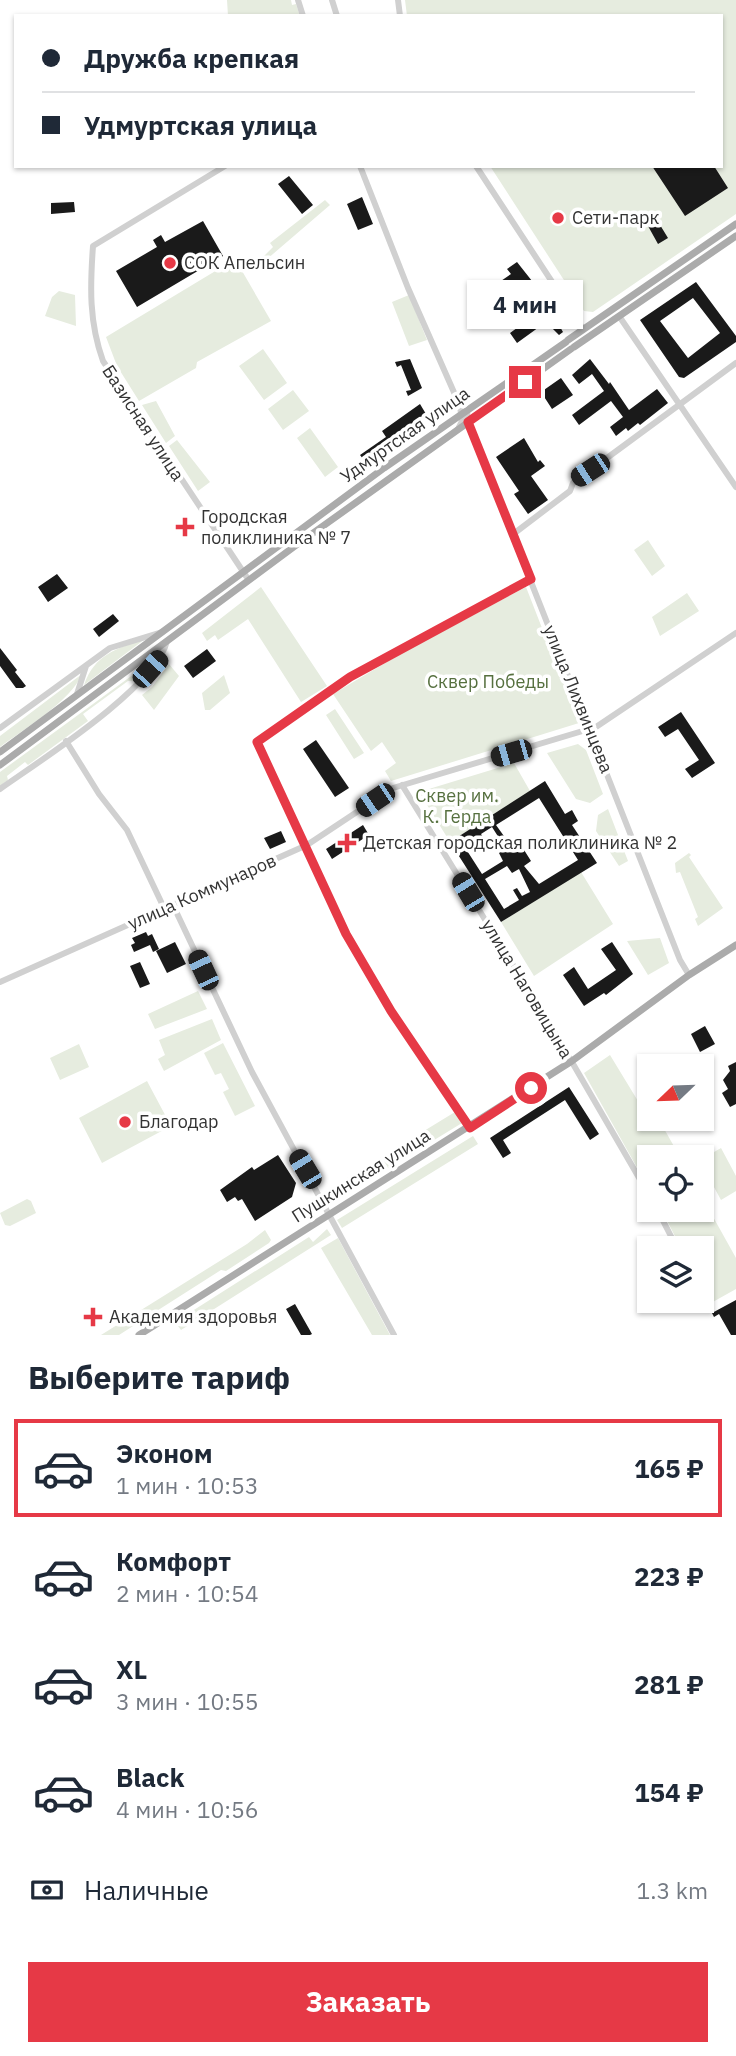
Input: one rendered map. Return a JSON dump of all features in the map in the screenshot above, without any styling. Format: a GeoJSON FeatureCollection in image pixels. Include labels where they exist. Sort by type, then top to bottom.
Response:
{"type":"FeatureCollection","features":[{"type":"Feature","properties":{"kind":"main road","name":"Удмуртская улица"},"geometry":{"type":"LineString","coordinates":[[0,752],[384,468],[736,225]]}},
{"type":"Feature","properties":{"kind":"main road","name":"Удмуртская улица"},"geometry":{"type":"LineString","coordinates":[[0,765],[390,477],[736,236]]}},
{"type":"Feature","properties":{"kind":"main road"},"geometry":{"type":"LineString","coordinates":[[504,385],[509,393]]}},
{"type":"Feature","properties":{"kind":"main road"},"geometry":{"type":"LineString","coordinates":[[384,468],[390,477]]}},
{"type":"Feature","properties":{"kind":"main road"},"geometry":{"type":"LineString","coordinates":[[289,538],[295,546]]}},
{"type":"Feature","properties":{"kind":"main road"},"geometry":{"type":"LineString","coordinates":[[182,617],[188,625]]}},
{"type":"Feature","properties":{"kind":"main road","name":"Пушкинская улица"},"geometry":{"type":"LineString","coordinates":[[139,1335],[470,1128],[572,1061],[689,975],[735,947]]}},
{"type":"Feature","properties":{"kind":"street","name":"Базисная улица"},"geometry":{"type":"LineString","coordinates":[[222,168],[93,246],[89,294],[91,319],[103,361],[249,581]]}},
{"type":"Feature","properties":{"kind":"street"},"geometry":{"type":"LineString","coordinates":[[361,168],[464,413],[458,429]]}},
{"type":"Feature","properties":{"kind":"street"},"geometry":{"type":"LineString","coordinates":[[477,168],[583,329]]}},
{"type":"Feature","properties":{"kind":"street"},"geometry":{"type":"LineString","coordinates":[[619,316],[736,488]]}},
{"type":"Feature","properties":{"kind":"street"},"geometry":{"type":"LineString","coordinates":[[512,535],[570,491],[579,478],[736,363]]}},
{"type":"Feature","properties":{"kind":"street","name":"улица Лихвинцева"},"geometry":{"type":"LineString","coordinates":[[464,413],[680,960],[689,975]]}},
{"type":"Feature","properties":{"kind":"street"},"geometry":{"type":"LineString","coordinates":[[470,1128],[370,976],[327,898],[307,845],[257,742],[350,677],[531,579]]}},
{"type":"Feature","properties":{"kind":"street","name":"Удмуртская улица"},"geometry":{"type":"LineString","coordinates":[[0,728],[110,648],[163,631]]}},
{"type":"Feature","properties":{"kind":"street","name":"улица Коммунаров"},"geometry":{"type":"LineString","coordinates":[[0,982],[307,845],[394,788],[591,730],[736,634]]}},
{"type":"Feature","properties":{"kind":"street","name":"Удмуртская улица"},"geometry":{"type":"LineString","coordinates":[[0,789],[131,692],[164,654],[167,641]]}},
{"type":"Feature","properties":{"kind":"street"},"geometry":{"type":"LineString","coordinates":[[77,694],[87,664]]}},
{"type":"Feature","properties":{"kind":"street"},"geometry":{"type":"LineString","coordinates":[[66,741],[99,794],[127,830],[164,908]]}},
{"type":"Feature","properties":{"kind":"street","name":"улица Наговицына"},"geometry":{"type":"LineString","coordinates":[[402,785],[572,1061],[637,1174]]}},
{"type":"Feature","properties":{"kind":"street"},"geometry":{"type":"LineString","coordinates":[[173,905],[252,1072],[394,1335]]}},
{"type":"Feature","properties":{"kind":"green space"},"geometry":{"type":"Polygon","coordinates":[[[227,0],[291,0],[292,5],[296,4],[299,14],[228,14],[227,0]]]}},
{"type":"Feature","properties":{"kind":"green space"},"geometry":{"type":"Polygon","coordinates":[[[405,0],[736,0],[736,214],[593,312],[584,311],[491,168],[723,168],[723,14],[407,14],[405,0]]]}},
{"type":"Feature","properties":{"kind":"green space"},"geometry":{"type":"Polygon","coordinates":[[[325,200],[330,205],[266,260],[264,256],[273,247],[270,243],[325,200]]]}},
{"type":"Feature","properties":{"kind":"green space"},"geometry":{"type":"Polygon","coordinates":[[[227,264],[238,264],[271,321],[197,362],[196,368],[139,401],[117,366],[106,337],[227,264]]]}},
{"type":"Feature","properties":{"kind":"green space"},"geometry":{"type":"Polygon","coordinates":[[[59,291],[75,295],[76,326],[45,316],[52,297],[59,291]]]}},
{"type":"Feature","properties":{"kind":"green space"},"geometry":{"type":"Polygon","coordinates":[[[409,295],[427,340],[409,346],[392,302],[409,295]]]}},
{"type":"Feature","properties":{"kind":"green space"},"geometry":{"type":"Polygon","coordinates":[[[263,349],[287,383],[264,400],[239,366],[263,349]]]}},
{"type":"Feature","properties":{"kind":"green space"},"geometry":{"type":"Polygon","coordinates":[[[293,390],[309,411],[283,430],[268,409],[293,390]]]}},
{"type":"Feature","properties":{"kind":"green space"},"geometry":{"type":"Polygon","coordinates":[[[156,401],[175,436],[166,443],[142,405],[156,401]]]}},
{"type":"Feature","properties":{"kind":"green space"},"geometry":{"type":"Polygon","coordinates":[[[310,428],[338,467],[325,477],[297,438],[310,428]]]}},
{"type":"Feature","properties":{"kind":"green space"},"geometry":{"type":"Polygon","coordinates":[[[177,440],[210,482],[198,491],[169,446],[177,440]]]}},
{"type":"Feature","properties":{"kind":"green space"},"geometry":{"type":"Polygon","coordinates":[[[648,540],[665,566],[652,576],[634,550],[648,540]]]}},
{"type":"Feature","properties":{"kind":"green space"},"geometry":{"type":"Polygon","coordinates":[[[261,587],[327,686],[301,702],[248,619],[218,640],[215,635],[207,641],[202,633],[261,587]]]}},
{"type":"Feature","properties":{"kind":"green space","name":"Сквер Победы"},"geometry":{"type":"Polygon","coordinates":[[[526,587],[579,723],[391,781],[385,771],[396,763],[382,742],[371,751],[333,694],[402,653],[526,587]]]}},
{"type":"Feature","properties":{"kind":"green space"},"geometry":{"type":"Polygon","coordinates":[[[687,593],[699,611],[660,636],[652,617],[687,593]]]}},
{"type":"Feature","properties":{"kind":"green space"},"geometry":{"type":"Polygon","coordinates":[[[145,639],[84,685],[100,659],[145,639]]]}},
{"type":"Feature","properties":{"kind":"green space"},"geometry":{"type":"Polygon","coordinates":[[[160,655],[139,680],[128,681],[83,714],[88,721],[28,765],[25,762],[7,776],[8,780],[0,786],[0,772],[160,655]]]}},
{"type":"Feature","properties":{"kind":"green space"},"geometry":{"type":"Polygon","coordinates":[[[169,664],[179,676],[154,710],[142,695],[152,687],[169,664]]]}},
{"type":"Feature","properties":{"kind":"green space"},"geometry":{"type":"Polygon","coordinates":[[[82,674],[58,704],[0,747],[0,736],[82,674]]]}},
{"type":"Feature","properties":{"kind":"green space"},"geometry":{"type":"Polygon","coordinates":[[[224,675],[230,693],[210,710],[205,710],[202,693],[224,675]]]}},
{"type":"Feature","properties":{"kind":"green space"},"geometry":{"type":"Polygon","coordinates":[[[335,709],[364,753],[354,759],[326,715],[335,709]]]}},
{"type":"Feature","properties":{"kind":"green space"},"geometry":{"type":"Polygon","coordinates":[[[578,744],[586,750],[603,794],[590,803],[576,799],[547,753],[578,744]]]}},
{"type":"Feature","properties":{"kind":"green space","name":"Сквер им. К. Герда"},"geometry":{"type":"Polygon","coordinates":[[[514,763],[530,791],[450,842],[419,792],[514,763]]]}},
{"type":"Feature","properties":{"kind":"green space"},"geometry":{"type":"Polygon","coordinates":[[[608,809],[628,861],[619,866],[596,831],[598,815],[608,809]]]}},
{"type":"Feature","properties":{"kind":"green space"},"geometry":{"type":"Polygon","coordinates":[[[689,853],[689,857],[723,908],[698,926],[695,919],[698,917],[680,872],[676,873],[675,863],[689,853]]]}},
{"type":"Feature","properties":{"kind":"green space"},"geometry":{"type":"Polygon","coordinates":[[[581,872],[613,924],[534,976],[501,922],[581,872]]]}},
{"type":"Feature","properties":{"kind":"green space"},"geometry":{"type":"Polygon","coordinates":[[[660,938],[669,963],[648,975],[627,941],[660,938]]]}},
{"type":"Feature","properties":{"kind":"green space"},"geometry":{"type":"Polygon","coordinates":[[[198,991],[207,1009],[155,1029],[148,1014],[198,991]]]}},
{"type":"Feature","properties":{"kind":"green space"},"geometry":{"type":"Polygon","coordinates":[[[212,1019],[221,1040],[164,1071],[158,1059],[165,1055],[159,1040],[212,1019]]]}},
{"type":"Feature","properties":{"kind":"green space"},"geometry":{"type":"Polygon","coordinates":[[[223,1043],[255,1106],[235,1116],[223,1092],[229,1089],[221,1073],[215,1075],[204,1053],[223,1043]]]}},
{"type":"Feature","properties":{"kind":"green space"},"geometry":{"type":"Polygon","coordinates":[[[79,1044],[89,1067],[60,1080],[50,1058],[79,1044]]]}},
{"type":"Feature","properties":{"kind":"green space"},"geometry":{"type":"Polygon","coordinates":[[[610,1055],[637,1099],[637,1131],[665,1131],[673,1145],[637,1145],[637,1168],[584,1073],[610,1055]]]}},
{"type":"Feature","properties":{"kind":"green space","name":"Благодар"},"geometry":{"type":"Polygon","coordinates":[[[147,1081],[171,1126],[102,1163],[79,1118],[147,1081]]]}},
{"type":"Feature","properties":{"kind":"green space"},"geometry":{"type":"Polygon","coordinates":[[[455,1112],[462,1123],[328,1205],[321,1194],[455,1112]]]}},
{"type":"Feature","properties":{"kind":"green space"},"geometry":{"type":"Polygon","coordinates":[[[473,1136],[478,1144],[342,1228],[337,1220],[473,1136]]]}},
{"type":"Feature","properties":{"kind":"green space"},"geometry":{"type":"Polygon","coordinates":[[[721,1148],[736,1176],[736,1191],[721,1200],[714,1187],[714,1152],[721,1148]]]}},
{"type":"Feature","properties":{"kind":"green space"},"geometry":{"type":"Polygon","coordinates":[[[27,1199],[31,1201],[36,1213],[10,1226],[5,1225],[0,1213],[27,1199]]]}},
{"type":"Feature","properties":{"kind":"green space"},"geometry":{"type":"Polygon","coordinates":[[[714,1219],[736,1258],[736,1289],[714,1301],[714,1236],[675,1236],[668,1222],[714,1222],[714,1219]]]}},
{"type":"Feature","properties":{"kind":"green space"},"geometry":{"type":"Polygon","coordinates":[[[327,1229],[331,1235],[181,1330],[175,1322],[309,1237],[313,1242],[327,1229]]]}},
{"type":"Feature","properties":{"kind":"green space"},"geometry":{"type":"Polygon","coordinates":[[[265,1230],[271,1240],[269,1243],[226,1271],[221,1270],[119,1335],[101,1335],[247,1244],[265,1230]]]}},
{"type":"Feature","properties":{"kind":"green space"},"geometry":{"type":"Polygon","coordinates":[[[338,1238],[390,1335],[372,1335],[321,1248],[338,1238]]]}},
{"type":"Feature","properties":{"kind":"building"},"geometry":{"type":"Polygon","coordinates":[[[653,168],[715,168],[728,188],[685,216],[653,168]]]}},
{"type":"Feature","properties":{"kind":"building"},"geometry":{"type":"Polygon","coordinates":[[[289,176],[313,205],[302,214],[278,184],[289,176]]]}},
{"type":"Feature","properties":{"kind":"building"},"geometry":{"type":"Polygon","coordinates":[[[362,197],[373,224],[358,230],[347,204],[362,197]]]}},
{"type":"Feature","properties":{"kind":"building"},"geometry":{"type":"Polygon","coordinates":[[[74,202],[75,212],[51,214],[51,203],[74,202]]]}},
{"type":"Feature","properties":{"kind":"building"},"geometry":{"type":"Polygon","coordinates":[[[657,220],[668,238],[658,244],[648,226],[657,220]]]}},
{"type":"Feature","properties":{"kind":"building","name":"СОК Апельсин"},"geometry":{"type":"Polygon","coordinates":[[[203,221],[223,256],[137,307],[116,271],[157,247],[153,240],[161,235],[165,242],[203,221]]]}},
{"type":"Feature","properties":{"kind":"building"},"geometry":{"type":"Polygon","coordinates":[[[517,262],[532,281],[534,280],[560,319],[559,325],[563,332],[559,335],[546,322],[517,343],[510,333],[539,312],[518,284],[489,305],[482,294],[511,274],[507,269],[517,262]]]}},
{"type":"Feature","properties":{"kind":"building"},"geometry":{"type":"Polygon","coordinates":[[[696,282],[736,336],[736,342],[684,378],[679,377],[640,320],[696,282]],[[693,298],[660,321],[688,358],[720,333],[693,298]]]}},
{"type":"Feature","properties":{"kind":"building"},"geometry":{"type":"Polygon","coordinates":[[[410,359],[422,388],[408,396],[406,391],[411,390],[401,365],[397,367],[395,362],[410,359]]]}},
{"type":"Feature","properties":{"kind":"building"},"geometry":{"type":"Polygon","coordinates":[[[590,359],[629,410],[657,389],[668,403],[640,425],[638,423],[628,431],[626,428],[616,436],[610,427],[623,417],[611,401],[579,425],[572,415],[604,391],[592,374],[579,384],[572,375],[590,359]]]}},
{"type":"Feature","properties":{"kind":"building"},"geometry":{"type":"Polygon","coordinates":[[[561,378],[573,395],[552,409],[541,392],[561,378]]]}},
{"type":"Feature","properties":{"kind":"building"},"geometry":{"type":"Polygon","coordinates":[[[420,404],[426,414],[391,439],[396,446],[367,464],[360,455],[386,437],[382,431],[420,404]]]}},
{"type":"Feature","properties":{"kind":"building"},"geometry":{"type":"Polygon","coordinates":[[[524,438],[538,462],[540,460],[545,466],[531,476],[548,500],[528,514],[514,494],[519,491],[496,457],[524,438]]]}},
{"type":"Feature","properties":{"kind":"building"},"geometry":{"type":"Polygon","coordinates":[[[57,574],[68,588],[48,602],[38,587],[57,574]]]}},
{"type":"Feature","properties":{"kind":"building"},"geometry":{"type":"Polygon","coordinates":[[[113,614],[119,621],[99,637],[93,629],[113,614]]]}},
{"type":"Feature","properties":{"kind":"building"},"geometry":{"type":"Polygon","coordinates":[[[0,648],[17,670],[15,672],[26,686],[23,688],[16,688],[0,666],[0,648]]]}},
{"type":"Feature","properties":{"kind":"building"},"geometry":{"type":"Polygon","coordinates":[[[207,649],[216,661],[193,678],[184,666],[207,649]]]}},
{"type":"Feature","properties":{"kind":"building"},"geometry":{"type":"Polygon","coordinates":[[[681,712],[715,763],[692,778],[685,769],[699,760],[678,729],[665,737],[658,727],[681,712]]]}},
{"type":"Feature","properties":{"kind":"building"},"geometry":{"type":"Polygon","coordinates":[[[316,740],[349,788],[335,797],[303,749],[316,740]]]}},
{"type":"Feature","properties":{"kind":"building"},"geometry":{"type":"Polygon","coordinates":[[[545,781],[565,814],[572,810],[578,821],[572,825],[597,863],[501,922],[450,842],[545,781]],[[539,798],[496,825],[511,846],[519,842],[531,861],[524,866],[539,884],[578,860],[539,798]],[[492,827],[481,834],[486,842],[476,848],[471,841],[464,846],[482,874],[503,861],[499,853],[506,849],[492,827]],[[507,866],[485,879],[504,909],[519,900],[513,890],[517,888],[522,896],[530,892],[519,869],[512,873],[507,866]]]}},
{"type":"Feature","properties":{"kind":"building","name":"Детская городская поликлиника № 2"},"geometry":{"type":"Polygon","coordinates":[[[363,825],[369,835],[332,859],[326,849],[363,825]]]}},
{"type":"Feature","properties":{"kind":"building"},"geometry":{"type":"Polygon","coordinates":[[[281,831],[286,842],[270,849],[264,838],[281,831]]]}},
{"type":"Feature","properties":{"kind":"building"},"geometry":{"type":"Polygon","coordinates":[[[146,932],[148,936],[152,934],[159,949],[153,952],[150,945],[134,952],[131,945],[135,943],[132,938],[146,932]]]}},
{"type":"Feature","properties":{"kind":"building"},"geometry":{"type":"Polygon","coordinates":[[[175,942],[186,964],[167,973],[156,951],[175,942]]]}},
{"type":"Feature","properties":{"kind":"building"},"geometry":{"type":"Polygon","coordinates":[[[612,942],[633,974],[606,995],[604,993],[584,1006],[563,975],[574,967],[588,989],[616,970],[601,949],[612,942]]]}},
{"type":"Feature","properties":{"kind":"building"},"geometry":{"type":"Polygon","coordinates":[[[140,962],[150,984],[140,988],[130,966],[140,962]]]}},
{"type":"Feature","properties":{"kind":"building"},"geometry":{"type":"Polygon","coordinates":[[[705,1026],[715,1044],[700,1052],[691,1034],[705,1026]]]}},
{"type":"Feature","properties":{"kind":"building"},"geometry":{"type":"Polygon","coordinates":[[[736,1062],[736,1104],[730,1107],[722,1093],[728,1089],[723,1080],[730,1071],[728,1066],[736,1062]]]}},
{"type":"Feature","properties":{"kind":"building"},"geometry":{"type":"Polygon","coordinates":[[[569,1087],[599,1134],[590,1140],[565,1100],[503,1140],[511,1153],[503,1158],[490,1138],[569,1087]]]}},
{"type":"Feature","properties":{"kind":"building"},"geometry":{"type":"Polygon","coordinates":[[[278,1155],[296,1183],[292,1197],[255,1221],[242,1199],[238,1201],[235,1197],[227,1202],[220,1190],[252,1167],[254,1170],[278,1155]]]}},
{"type":"Feature","properties":{"kind":"building"},"geometry":{"type":"Polygon","coordinates":[[[736,1300],[736,1335],[731,1335],[719,1314],[714,1317],[714,1312],[736,1300]]]}},
{"type":"Feature","properties":{"kind":"building"},"geometry":{"type":"Polygon","coordinates":[[[295,1304],[312,1334],[301,1335],[286,1309],[295,1304]]]}},
{"type":"Feature","properties":{"kind":"place","name":"Сети-парк"},"geometry":{"type":"Point","coordinates":[558,218]}},
{"type":"Feature","properties":{"kind":"place","name":"СОК Апельсин"},"geometry":{"type":"Point","coordinates":[170,263]}},
{"type":"Feature","properties":{"kind":"place","name":"Городская поликлиника № 7"},"geometry":{"type":"Point","coordinates":[185,527]}},
{"type":"Feature","properties":{"kind":"place","name":"Детская городская поликлиника № 2"},"geometry":{"type":"Point","coordinates":[347,843]}},
{"type":"Feature","properties":{"kind":"place","name":"Благодар"},"geometry":{"type":"Point","coordinates":[125,1122]}},
{"type":"Feature","properties":{"kind":"place","name":"Академия здоровья"},"geometry":{"type":"Point","coordinates":[93,1317]}},
{"type":"Feature","properties":{"kind":"route"},"geometry":{"type":"LineString","coordinates":[[525,382],[468,422],[531,579],[350,677],[257,742],[346,934],[391,1011],[470,1128],[531,1088]]}}]}
